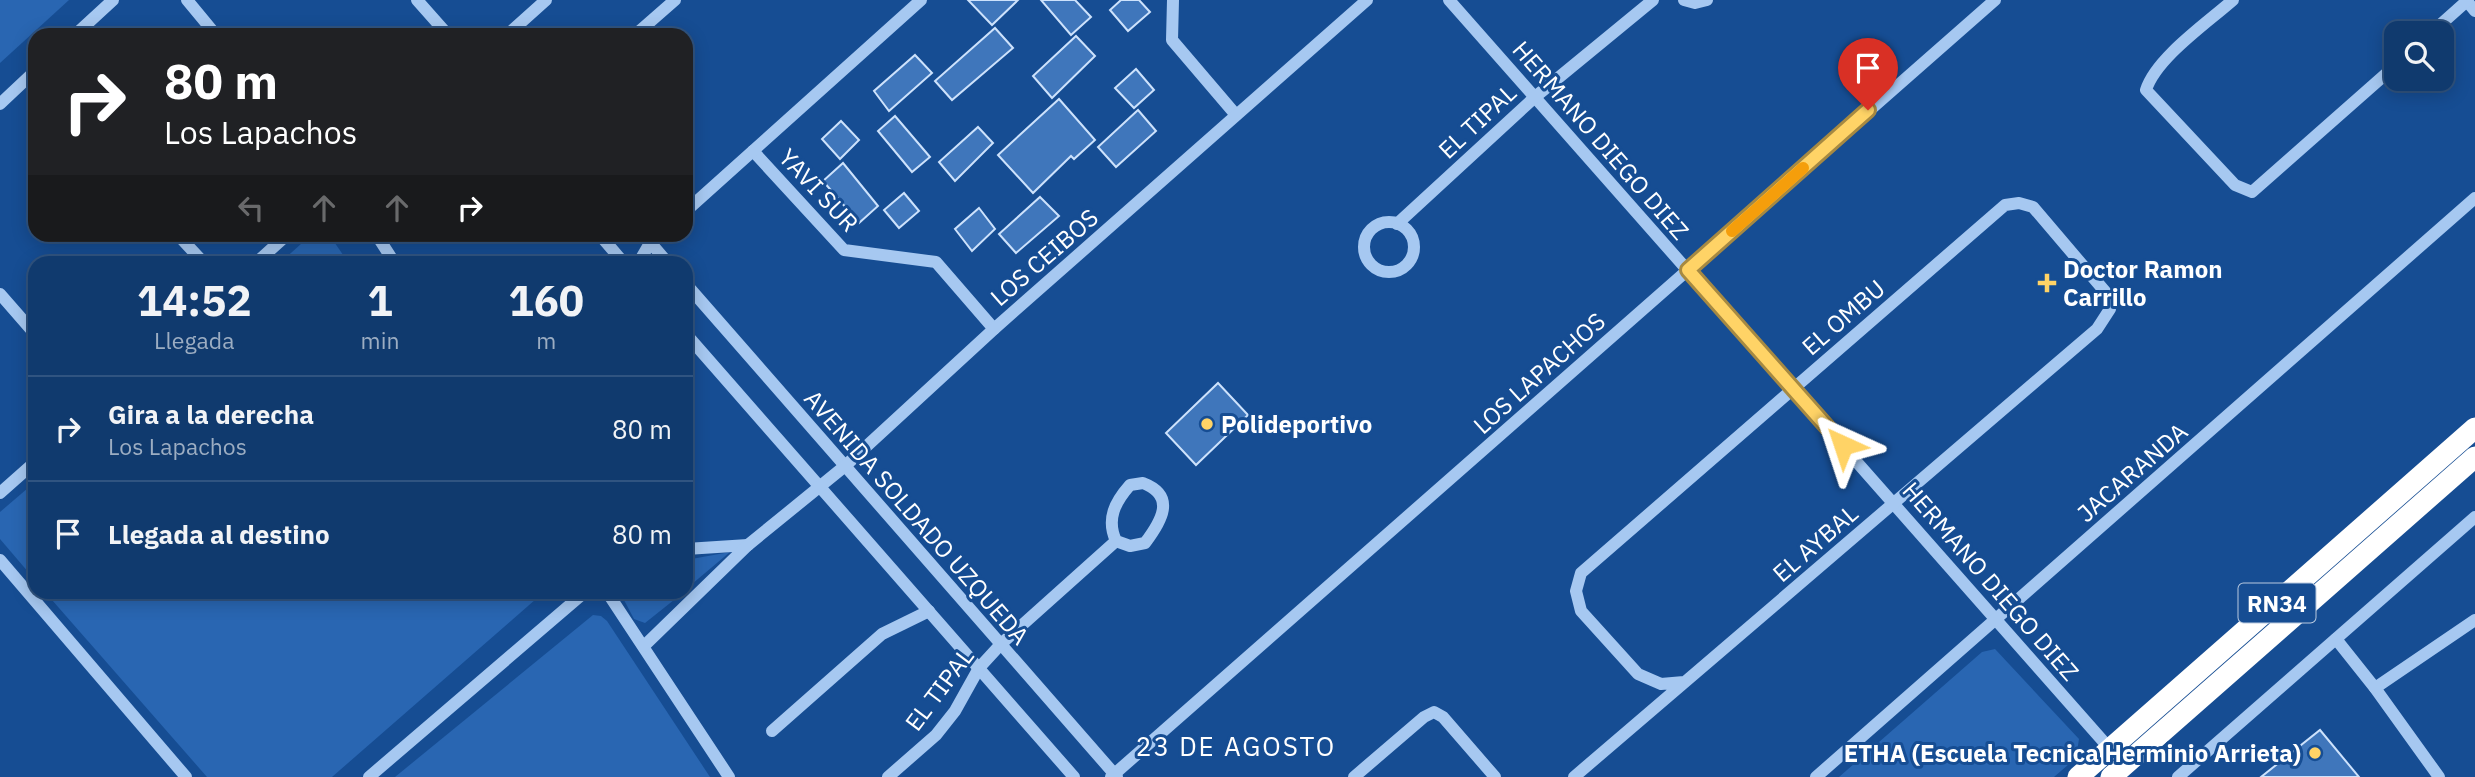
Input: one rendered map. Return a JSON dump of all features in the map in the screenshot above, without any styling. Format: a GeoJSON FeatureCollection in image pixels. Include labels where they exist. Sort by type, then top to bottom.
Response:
{"type":"FeatureCollection","features":[{"type":"Feature","properties":{"kind":"highway","name":"RN34"},"geometry":{"type":"LineString","coordinates":[[2078,777],[2475,428]]}},
{"type":"Feature","properties":{"kind":"highway","name":"RN34"},"geometry":{"type":"LineString","coordinates":[[2111,777],[2475,457]]}},
{"type":"Feature","properties":{"kind":"street"},"geometry":{"type":"LineString","coordinates":[[83,28],[113,0]]}},
{"type":"Feature","properties":{"kind":"street"},"geometry":{"type":"LineString","coordinates":[[187,0],[210,28]]}},
{"type":"Feature","properties":{"kind":"street"},"geometry":{"type":"LineString","coordinates":[[417,0],[442,28]]}},
{"type":"Feature","properties":{"kind":"street"},"geometry":{"type":"LineString","coordinates":[[515,28],[545,0]]}},
{"type":"Feature","properties":{"kind":"street"},"geometry":{"type":"LineString","coordinates":[[643,28],[675,0]]}},
{"type":"Feature","properties":{"kind":"street"},"geometry":{"type":"LineString","coordinates":[[693,205],[920,0]]}},
{"type":"Feature","properties":{"kind":"street"},"geometry":{"type":"LineString","coordinates":[[1173,0],[1172,40],[1236,115]]}},
{"type":"Feature","properties":{"kind":"street","name":"LOS CEIBOS"},"geometry":{"type":"LineString","coordinates":[[693,598],[748,545],[845,466],[995,329],[1367,0]]}},
{"type":"Feature","properties":{"kind":"street","name":"HERMANO DIEGO DIEZ"},"geometry":{"type":"LineString","coordinates":[[1449,0],[1895,502],[2110,749]]}},
{"type":"Feature","properties":{"kind":"street","name":"EL TIPAL"},"geometry":{"type":"LineString","coordinates":[[1397,223],[1404,227],[1413,240],[1413,256],[1403,268],[1395,271],[1379,270],[1367,258],[1365,250],[1368,235],[1380,224],[1397,223],[1535,97],[1653,0]]}},
{"type":"Feature","properties":{"kind":"street"},"geometry":{"type":"LineString","coordinates":[[1684,0],[1695,4],[1707,0]]}},
{"type":"Feature","properties":{"kind":"street","name":"LOS LAPACHOS"},"geometry":{"type":"LineString","coordinates":[[1114,776],[1995,0]]}},
{"type":"Feature","properties":{"kind":"street"},"geometry":{"type":"LineString","coordinates":[[2233,0],[2159,65],[2149,79],[2146,90],[2235,186],[2252,192],[2384,76]]}},
{"type":"Feature","properties":{"kind":"street"},"geometry":{"type":"LineString","coordinates":[[2446,21],[2469,3]]}},
{"type":"Feature","properties":{"kind":"street"},"geometry":{"type":"LineString","coordinates":[[0,104],[28,80]]}},
{"type":"Feature","properties":{"kind":"street","name":"YAVI SUR"},"geometry":{"type":"LineString","coordinates":[[753,151],[844,250],[936,262],[995,329]]}},
{"type":"Feature","properties":{"kind":"street","name":"JACARANDA"},"geometry":{"type":"LineString","coordinates":[[1816,777],[2475,198]]}},
{"type":"Feature","properties":{"kind":"street","name":"EL OMBU"},"geometry":{"type":"LineString","coordinates":[[1684,682],[1661,684],[1639,674],[1581,611],[1576,590],[1581,573],[1792,388],[2005,205],[2019,203],[2033,207],[2108,295],[2110,309]]}},
{"type":"Feature","properties":{"kind":"street"},"geometry":{"type":"LineString","coordinates":[[185,242],[198,256]]}},
{"type":"Feature","properties":{"kind":"street"},"geometry":{"type":"LineString","coordinates":[[264,256],[279,242]]}},
{"type":"Feature","properties":{"kind":"street"},"geometry":{"type":"LineString","coordinates":[[606,242],[618,256]]}},
{"type":"Feature","properties":{"kind":"street","name":"AVENIDA SOLDADO UZQUEDA"},"geometry":{"type":"LineString","coordinates":[[693,292],[1114,776]]}},
{"type":"Feature","properties":{"kind":"street"},"geometry":{"type":"LineString","coordinates":[[0,294],[28,326]]}},
{"type":"Feature","properties":{"kind":"street","name":"EL AYBAL"},"geometry":{"type":"LineString","coordinates":[[1574,777],[2097,329],[2110,309]]}},
{"type":"Feature","properties":{"kind":"street"},"geometry":{"type":"LineString","coordinates":[[693,342],[1074,777]]}},
{"type":"Feature","properties":{"kind":"street"},"geometry":{"type":"LineString","coordinates":[[0,493],[28,468]]}},
{"type":"Feature","properties":{"kind":"street"},"geometry":{"type":"LineString","coordinates":[[1143,484],[1156,488],[1163,501],[1163,516],[1145,543],[1130,546],[1116,541],[1110,528],[1119,498],[1130,485],[1143,484]]}},
{"type":"Feature","properties":{"kind":"street"},"geometry":{"type":"LineString","coordinates":[[2178,777],[2475,517]]}},
{"type":"Feature","properties":{"kind":"street","name":"EL TIPAL"},"geometry":{"type":"LineString","coordinates":[[888,777],[936,735],[955,711],[979,668],[1000,644],[1116,541]]}},
{"type":"Feature","properties":{"kind":"street"},"geometry":{"type":"LineString","coordinates":[[693,549],[748,545]]}},
{"type":"Feature","properties":{"kind":"street"},"geometry":{"type":"LineString","coordinates":[[0,560],[28,593]]}},
{"type":"Feature","properties":{"kind":"street"},"geometry":{"type":"LineString","coordinates":[[33,599],[186,777]]}},
{"type":"Feature","properties":{"kind":"street"},"geometry":{"type":"LineString","coordinates":[[369,777],[577,599]]}},
{"type":"Feature","properties":{"kind":"street"},"geometry":{"type":"LineString","coordinates":[[612,599],[729,777]]}},
{"type":"Feature","properties":{"kind":"street","name":"LOS CEIBOS"},"geometry":{"type":"LineString","coordinates":[[644,646],[692,599]]}},
{"type":"Feature","properties":{"kind":"street"},"geometry":{"type":"LineString","coordinates":[[772,732],[881,634],[929,611]]}},
{"type":"Feature","properties":{"kind":"street"},"geometry":{"type":"LineString","coordinates":[[2375,688],[2475,620]]}},
{"type":"Feature","properties":{"kind":"street"},"geometry":{"type":"LineString","coordinates":[[2336,639],[2439,777]]}},
{"type":"Feature","properties":{"kind":"street"},"geometry":{"type":"LineString","coordinates":[[1354,777],[1424,717],[1434,712],[1443,717],[1495,777]]}},
{"type":"Feature","properties":{"kind":"shaded area"},"geometry":{"type":"Polygon","coordinates":[[[0,0],[69,0],[38,28],[28,28],[28,37],[0,63],[0,0]]]}},
{"type":"Feature","properties":{"kind":"shaded area"},"geometry":{"type":"Polygon","coordinates":[[[303,242],[334,242],[344,256],[288,256],[303,242]]]}},
{"type":"Feature","properties":{"kind":"shaded area"},"geometry":{"type":"Polygon","coordinates":[[[28,488],[28,572],[0,539],[0,512],[28,488]]]}},
{"type":"Feature","properties":{"kind":"shaded area"},"geometry":{"type":"Polygon","coordinates":[[[730,552],[693,583],[693,559],[730,552]]]}},
{"type":"Feature","properties":{"kind":"shaded area"},"geometry":{"type":"Polygon","coordinates":[[[51,599],[536,599],[332,777],[207,777],[51,599]]]}},
{"type":"Feature","properties":{"kind":"shaded area"},"geometry":{"type":"Polygon","coordinates":[[[675,599],[645,623],[634,619],[624,600],[675,599]]]}},
{"type":"Feature","properties":{"kind":"shaded area"},"geometry":{"type":"Polygon","coordinates":[[[593,615],[601,616],[607,621],[710,777],[395,777],[593,615]]]}},
{"type":"Feature","properties":{"kind":"shaded area"},"geometry":{"type":"Polygon","coordinates":[[[1995,649],[2079,739],[2076,758],[2054,777],[1839,777],[1982,652],[1995,649]]]}},
{"type":"Feature","properties":{"kind":"building"},"geometry":{"type":"Polygon","coordinates":[[[968,0],[1018,0],[992,25],[968,0]]]}},
{"type":"Feature","properties":{"kind":"building"},"geometry":{"type":"Polygon","coordinates":[[[1041,0],[1075,0],[1091,17],[1071,35],[1041,0]]]}},
{"type":"Feature","properties":{"kind":"building"},"geometry":{"type":"Polygon","coordinates":[[[1121,0],[1139,0],[1150,12],[1128,31],[1110,10],[1121,0]]]}},
{"type":"Feature","properties":{"kind":"building"},"geometry":{"type":"Polygon","coordinates":[[[995,28],[1013,48],[952,100],[935,81],[995,28]]]}},
{"type":"Feature","properties":{"kind":"building"},"geometry":{"type":"Polygon","coordinates":[[[1076,36],[1095,56],[1052,98],[1033,76],[1076,36]]]}},
{"type":"Feature","properties":{"kind":"building"},"geometry":{"type":"Polygon","coordinates":[[[915,55],[932,73],[889,111],[874,91],[915,55]]]}},
{"type":"Feature","properties":{"kind":"building"},"geometry":{"type":"Polygon","coordinates":[[[1136,69],[1154,90],[1134,108],[1115,88],[1136,69]]]}},
{"type":"Feature","properties":{"kind":"building"},"geometry":{"type":"Polygon","coordinates":[[[1059,99],[1095,140],[1074,159],[1071,156],[1033,193],[998,155],[1059,99]]]}},
{"type":"Feature","properties":{"kind":"building"},"geometry":{"type":"Polygon","coordinates":[[[1138,110],[1156,131],[1116,167],[1098,147],[1138,110]]]}},
{"type":"Feature","properties":{"kind":"building"},"geometry":{"type":"Polygon","coordinates":[[[895,116],[930,157],[912,172],[878,131],[895,116]]]}},
{"type":"Feature","properties":{"kind":"building"},"geometry":{"type":"Polygon","coordinates":[[[841,121],[859,140],[840,159],[822,139],[841,121]]]}},
{"type":"Feature","properties":{"kind":"building"},"geometry":{"type":"Polygon","coordinates":[[[978,127],[993,143],[955,181],[939,162],[978,127]]]}},
{"type":"Feature","properties":{"kind":"building"},"geometry":{"type":"Polygon","coordinates":[[[843,163],[878,206],[859,223],[823,181],[843,163]]]}},
{"type":"Feature","properties":{"kind":"building"},"geometry":{"type":"Polygon","coordinates":[[[904,193],[919,211],[899,228],[884,210],[904,193]]]}},
{"type":"Feature","properties":{"kind":"building"},"geometry":{"type":"Polygon","coordinates":[[[1040,197],[1059,216],[1016,253],[999,234],[1040,197]]]}},
{"type":"Feature","properties":{"kind":"building"},"geometry":{"type":"Polygon","coordinates":[[[979,208],[995,229],[972,251],[955,229],[979,208]]]}},
{"type":"Feature","properties":{"kind":"building","name":"Polideportivo"},"geometry":{"type":"Polygon","coordinates":[[[1218,383],[1248,415],[1196,465],[1166,433],[1218,383]]]}},
{"type":"Feature","properties":{"kind":"building","name":"ETHA (Escuela Tecnica Herminio Arrieta)"},"geometry":{"type":"Polygon","coordinates":[[[2320,730],[2359,777],[2261,777],[2320,730]]]}},
{"type":"Feature","properties":{"kind":"slow traffic"},"geometry":{"type":"LineString","coordinates":[[1732,231],[1803,168]]}},
{"type":"Feature","properties":{"kind":"place","name":"Doctor Ramon Carrillo"},"geometry":{"type":"Point","coordinates":[2047,283]}},
{"type":"Feature","properties":{"kind":"place","name":"Polideportivo"},"geometry":{"type":"Point","coordinates":[1207,424]}},
{"type":"Feature","properties":{"kind":"place","name":"ETHA (Escuela Tecnica Herminio Arrieta)"},"geometry":{"type":"Point","coordinates":[2315,753]}},
{"type":"Feature","properties":{"kind":"district","name":"23 DE AGOSTO"},"geometry":{"type":"Point","coordinates":[1236,746]}},
{"type":"Feature","properties":{"kind":"route"},"geometry":{"type":"LineString","coordinates":[[1843,445],[1688,270],[1868,110]]}}]}
